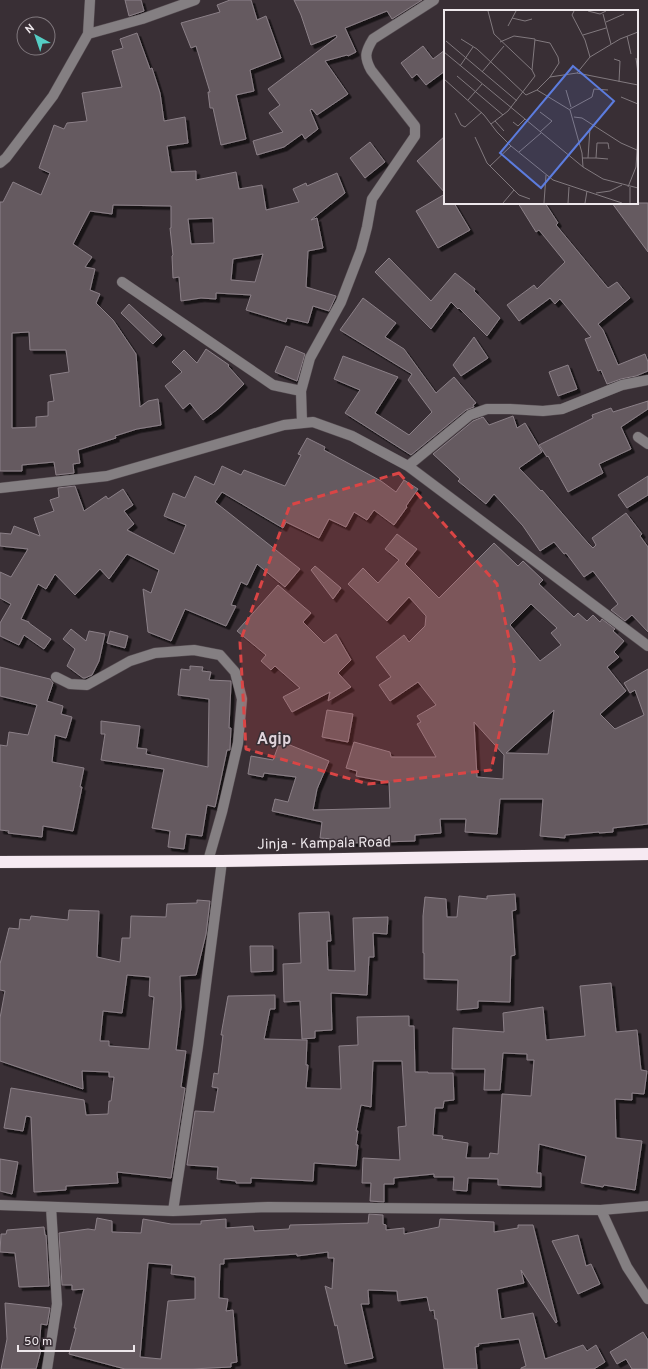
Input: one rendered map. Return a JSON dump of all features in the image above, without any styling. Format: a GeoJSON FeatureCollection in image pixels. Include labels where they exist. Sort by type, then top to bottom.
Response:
{"type":"FeatureCollection","features":[{"type":"Feature","properties":{"kind":"highway","name":"Jinja - Kampala Road"},"geometry":{"type":"LineString","coordinates":[[0,862],[222,861],[648,854]]}},
{"type":"Feature","properties":{"kind":"street"},"geometry":{"type":"LineString","coordinates":[[0,163],[6,158],[53,96],[88,34],[90,0]]}},
{"type":"Feature","properties":{"kind":"street"},"geometry":{"type":"LineString","coordinates":[[88,34],[142,20],[196,0]]}},
{"type":"Feature","properties":{"kind":"street"},"geometry":{"type":"LineString","coordinates":[[302,423],[301,391],[310,358],[341,302],[361,250],[372,199],[415,136],[415,126],[371,70],[365,60],[367,48],[372,39],[434,0]]}},
{"type":"Feature","properties":{"kind":"street"},"geometry":{"type":"LineString","coordinates":[[122,282],[273,385],[301,391]]}},
{"type":"Feature","properties":{"kind":"street"},"geometry":{"type":"LineString","coordinates":[[408,466],[470,415],[487,409],[510,408],[543,411],[562,408],[622,385],[648,380]]}},
{"type":"Feature","properties":{"kind":"street"},"geometry":{"type":"LineString","coordinates":[[0,488],[107,476],[284,425],[313,422],[352,436],[408,466],[648,646]]}},
{"type":"Feature","properties":{"kind":"street"},"geometry":{"type":"LineString","coordinates":[[638,437],[648,444]]}},
{"type":"Feature","properties":{"kind":"street"},"geometry":{"type":"LineString","coordinates":[[56,677],[70,684],[87,685],[130,661],[155,653],[194,650],[220,655],[235,672],[242,699],[238,744],[222,812],[208,861]]}},
{"type":"Feature","properties":{"kind":"street"},"geometry":{"type":"LineString","coordinates":[[173,1211],[198,1046],[222,861]]}},
{"type":"Feature","properties":{"kind":"street"},"geometry":{"type":"LineString","coordinates":[[0,1205],[173,1211],[268,1208],[601,1210],[648,1206]]}},
{"type":"Feature","properties":{"kind":"street"},"geometry":{"type":"LineString","coordinates":[[47,1369],[57,1304],[51,1207]]}},
{"type":"Feature","properties":{"kind":"street"},"geometry":{"type":"LineString","coordinates":[[601,1210],[627,1267],[648,1299]]}},
{"type":"Feature","properties":{"kind":"highlighted area"},"geometry":{"type":"Polygon","coordinates":[[[399,473],[497,584],[515,666],[491,770],[368,784],[246,749],[240,642],[290,505],[399,473]]]}},
{"type":"Feature","properties":{"kind":"building"},"geometry":{"type":"Polygon","coordinates":[[[125,0],[141,0],[144,11],[129,16],[125,0]]]}},
{"type":"Feature","properties":{"kind":"building"},"geometry":{"type":"Polygon","coordinates":[[[230,0],[251,0],[257,20],[266,16],[281,58],[250,70],[254,91],[236,95],[246,139],[221,145],[213,108],[210,108],[208,92],[210,92],[196,46],[191,48],[181,23],[220,12],[217,5],[230,0]]]}},
{"type":"Feature","properties":{"kind":"building"},"geometry":{"type":"Polygon","coordinates":[[[294,0],[422,0],[392,19],[387,11],[345,28],[356,52],[348,56],[325,61],[348,94],[317,115],[312,109],[310,110],[318,129],[305,139],[302,134],[284,147],[257,155],[253,141],[283,132],[269,113],[280,105],[268,89],[337,37],[336,35],[311,45],[301,15],[294,0]]]}},
{"type":"Feature","properties":{"kind":"building"},"geometry":{"type":"Polygon","coordinates":[[[137,33],[150,69],[152,68],[160,93],[164,121],[185,117],[188,143],[167,146],[171,172],[196,171],[196,180],[236,172],[239,189],[262,185],[266,210],[299,202],[293,189],[306,183],[307,186],[337,173],[345,193],[311,220],[317,218],[323,248],[308,251],[306,287],[336,296],[329,311],[313,306],[308,323],[287,318],[286,322],[246,310],[251,295],[216,293],[216,299],[201,298],[181,301],[179,277],[173,278],[173,255],[170,228],[171,206],[113,205],[112,214],[90,211],[73,244],[92,257],[85,267],[95,269],[90,290],[100,294],[96,303],[113,320],[136,354],[140,407],[148,401],[158,399],[161,425],[137,429],[115,436],[116,438],[78,450],[80,463],[73,464],[74,473],[56,475],[54,462],[22,465],[22,471],[0,471],[0,202],[3,202],[13,182],[41,195],[50,173],[39,168],[54,125],[64,129],[67,123],[87,121],[82,93],[122,87],[112,51],[123,48],[120,39],[137,33]],[[213,218],[188,219],[191,244],[214,243],[213,218]],[[263,254],[233,259],[231,280],[255,282],[263,254]],[[29,332],[12,333],[12,428],[36,427],[36,417],[48,416],[48,402],[54,401],[50,375],[69,372],[66,350],[30,350],[29,332]]]}},
{"type":"Feature","properties":{"kind":"building"},"geometry":{"type":"Polygon","coordinates":[[[423,46],[433,59],[444,51],[444,72],[426,85],[417,74],[412,78],[401,63],[423,46]]]}},
{"type":"Feature","properties":{"kind":"building"},"geometry":{"type":"Polygon","coordinates":[[[444,137],[444,192],[417,161],[444,137]]]}},
{"type":"Feature","properties":{"kind":"building"},"geometry":{"type":"Polygon","coordinates":[[[370,142],[385,162],[365,178],[350,158],[370,142]]]}},
{"type":"Feature","properties":{"kind":"building"},"geometry":{"type":"Polygon","coordinates":[[[444,195],[444,204],[455,204],[470,230],[438,248],[416,211],[444,195]]]}},
{"type":"Feature","properties":{"kind":"building"},"geometry":{"type":"Polygon","coordinates":[[[648,203],[648,252],[613,204],[648,203]]]}},
{"type":"Feature","properties":{"kind":"building"},"geometry":{"type":"Polygon","coordinates":[[[519,204],[546,204],[558,223],[556,225],[608,288],[617,282],[630,298],[598,324],[603,330],[618,365],[645,354],[648,362],[648,371],[607,384],[601,370],[598,371],[585,339],[591,337],[560,299],[555,304],[550,298],[519,321],[507,305],[534,285],[537,289],[565,262],[539,230],[536,232],[519,204]]]}},
{"type":"Feature","properties":{"kind":"building"},"geometry":{"type":"Polygon","coordinates":[[[389,258],[431,301],[455,273],[475,289],[474,291],[500,318],[487,336],[451,302],[431,329],[375,272],[389,258]]]}},
{"type":"Feature","properties":{"kind":"building"},"geometry":{"type":"Polygon","coordinates":[[[363,298],[396,323],[385,337],[404,349],[436,393],[454,377],[476,403],[473,405],[474,407],[466,410],[411,455],[345,413],[360,390],[334,379],[343,356],[398,377],[375,413],[409,435],[432,412],[408,380],[412,374],[340,330],[363,298]]]}},
{"type":"Feature","properties":{"kind":"building"},"geometry":{"type":"Polygon","coordinates":[[[129,304],[162,335],[153,344],[121,313],[129,304]]]}},
{"type":"Feature","properties":{"kind":"building"},"geometry":{"type":"Polygon","coordinates":[[[474,337],[488,358],[461,376],[453,365],[474,337]]]}},
{"type":"Feature","properties":{"kind":"building"},"geometry":{"type":"Polygon","coordinates":[[[286,346],[305,354],[297,381],[275,372],[286,346]]]}},
{"type":"Feature","properties":{"kind":"building"},"geometry":{"type":"Polygon","coordinates":[[[206,349],[229,365],[228,366],[244,384],[218,409],[203,420],[190,403],[183,409],[165,386],[182,372],[172,362],[184,350],[197,363],[206,349]]]}},
{"type":"Feature","properties":{"kind":"building"},"geometry":{"type":"Polygon","coordinates":[[[568,365],[577,389],[558,396],[549,372],[568,365]]]}},
{"type":"Feature","properties":{"kind":"building"},"geometry":{"type":"Polygon","coordinates":[[[648,401],[648,409],[621,427],[631,449],[599,464],[603,473],[568,492],[548,456],[547,457],[539,445],[593,418],[592,415],[611,408],[613,412],[648,401]]]}},
{"type":"Feature","properties":{"kind":"building"},"geometry":{"type":"Polygon","coordinates":[[[513,416],[517,428],[525,423],[542,452],[519,468],[541,491],[542,490],[593,548],[596,545],[592,538],[626,513],[642,534],[640,536],[648,547],[648,632],[632,615],[625,621],[611,610],[618,604],[593,571],[584,577],[566,553],[564,554],[554,542],[540,551],[523,526],[494,494],[486,504],[458,481],[460,479],[433,454],[473,421],[483,417],[489,425],[513,416]]]}},
{"type":"Feature","properties":{"kind":"building"},"geometry":{"type":"Polygon","coordinates":[[[307,438],[325,447],[324,450],[381,481],[396,492],[404,480],[418,489],[394,525],[374,510],[367,520],[354,512],[346,527],[329,519],[319,538],[286,522],[283,528],[222,492],[215,502],[300,569],[285,587],[257,564],[247,585],[241,582],[231,605],[236,606],[226,626],[185,609],[171,641],[148,632],[143,589],[151,593],[159,570],[127,554],[109,579],[100,569],[75,595],[55,574],[46,589],[38,584],[21,619],[29,622],[51,639],[44,649],[24,635],[19,645],[0,636],[0,623],[11,604],[0,598],[0,572],[11,577],[28,549],[0,546],[0,533],[11,534],[14,526],[40,536],[34,518],[54,511],[50,500],[59,497],[58,488],[75,486],[84,511],[106,496],[108,499],[123,489],[133,505],[124,511],[134,524],[127,530],[174,554],[186,525],[164,516],[173,493],[185,498],[195,476],[214,485],[222,466],[241,475],[244,470],[285,486],[301,455],[298,454],[307,438]]]}},
{"type":"Feature","properties":{"kind":"building"},"geometry":{"type":"Polygon","coordinates":[[[648,476],[648,495],[627,508],[618,495],[648,476]]]}},
{"type":"Feature","properties":{"kind":"building"},"geometry":{"type":"Polygon","coordinates":[[[397,534],[417,549],[405,564],[439,598],[494,543],[518,566],[523,561],[543,580],[539,584],[574,617],[578,613],[587,621],[593,615],[600,622],[602,619],[615,629],[613,631],[624,641],[614,652],[619,657],[607,667],[626,691],[600,714],[615,729],[644,715],[635,690],[630,693],[624,683],[648,669],[648,824],[613,828],[613,832],[565,835],[565,838],[540,836],[543,799],[500,799],[497,834],[465,832],[466,819],[440,819],[441,833],[415,835],[415,841],[349,843],[349,841],[333,842],[333,839],[320,838],[322,822],[272,811],[275,799],[288,802],[296,777],[264,773],[263,777],[248,774],[251,756],[273,760],[279,744],[284,746],[285,743],[329,761],[317,789],[313,810],[390,808],[389,782],[356,776],[357,771],[346,768],[354,742],[390,752],[391,757],[436,757],[417,724],[421,722],[417,716],[436,705],[418,682],[390,701],[379,685],[391,677],[376,657],[404,635],[409,642],[425,626],[426,616],[409,597],[387,621],[348,584],[363,568],[378,583],[399,560],[385,549],[397,534]],[[531,604],[510,625],[540,661],[561,645],[551,633],[557,628],[531,604]],[[554,710],[506,753],[548,754],[554,710]],[[474,722],[477,777],[503,779],[504,755],[474,722]]]}},
{"type":"Feature","properties":{"kind":"building"},"geometry":{"type":"Polygon","coordinates":[[[315,566],[341,588],[333,599],[311,570],[315,566]]]}},
{"type":"Feature","properties":{"kind":"building"},"geometry":{"type":"Polygon","coordinates":[[[278,585],[311,613],[303,622],[324,643],[336,634],[351,660],[338,673],[351,687],[328,701],[330,692],[292,712],[283,697],[300,688],[275,666],[271,670],[261,661],[266,655],[237,631],[278,585]]]}},
{"type":"Feature","properties":{"kind":"building"},"geometry":{"type":"Polygon","coordinates":[[[71,629],[86,641],[89,631],[105,634],[99,661],[92,675],[85,678],[67,666],[75,649],[63,639],[71,629]]]}},
{"type":"Feature","properties":{"kind":"building"},"geometry":{"type":"Polygon","coordinates":[[[110,631],[128,636],[125,648],[107,643],[110,631]]]}},
{"type":"Feature","properties":{"kind":"building"},"geometry":{"type":"Polygon","coordinates":[[[190,666],[203,667],[202,671],[211,672],[209,680],[231,681],[229,728],[231,728],[230,750],[227,750],[215,807],[207,805],[202,836],[186,834],[184,849],[168,847],[170,831],[152,828],[164,769],[101,760],[105,734],[101,734],[101,721],[140,726],[137,748],[147,749],[146,754],[208,767],[209,699],[178,695],[181,669],[190,670],[190,666]]]}},
{"type":"Feature","properties":{"kind":"building"},"geometry":{"type":"Polygon","coordinates":[[[0,667],[50,679],[53,683],[47,701],[63,706],[61,714],[72,717],[66,738],[55,735],[52,762],[84,768],[80,787],[82,787],[73,831],[43,826],[42,837],[8,833],[9,831],[0,830],[0,745],[7,746],[9,732],[28,735],[37,705],[0,696],[0,667]]]}},
{"type":"Feature","properties":{"kind":"building"},"geometry":{"type":"Polygon","coordinates":[[[327,710],[353,714],[348,742],[322,737],[327,710]]]}},
{"type":"Feature","properties":{"kind":"building"},"geometry":{"type":"Polygon","coordinates":[[[515,894],[516,910],[512,911],[515,955],[511,956],[510,1002],[478,1001],[478,1008],[457,1010],[458,980],[424,979],[423,916],[425,897],[446,899],[447,917],[457,917],[459,896],[487,899],[487,896],[515,894]]]}},
{"type":"Feature","properties":{"kind":"building"},"geometry":{"type":"Polygon","coordinates":[[[197,900],[210,901],[206,934],[196,975],[180,976],[181,1007],[176,1050],[186,1051],[181,1087],[185,1088],[171,1178],[117,1172],[118,1183],[66,1186],[66,1190],[34,1192],[31,1117],[26,1116],[23,1131],[4,1128],[11,1088],[84,1100],[86,1115],[108,1114],[114,1077],[109,1077],[109,1072],[82,1071],[83,1089],[0,1061],[0,1018],[5,991],[0,990],[0,964],[9,928],[19,929],[20,919],[30,920],[31,916],[68,920],[69,910],[99,911],[97,957],[120,962],[122,938],[130,938],[131,916],[166,917],[167,904],[197,903],[197,900]],[[127,975],[122,1013],[103,1011],[100,1041],[109,1041],[109,1046],[149,1049],[154,997],[149,996],[150,977],[127,975]]]}},
{"type":"Feature","properties":{"kind":"building"},"geometry":{"type":"Polygon","coordinates":[[[329,912],[331,941],[327,941],[328,970],[355,971],[353,918],[388,917],[387,934],[373,933],[374,957],[369,957],[367,995],[331,993],[332,1030],[315,1031],[315,1038],[302,1039],[300,1001],[284,1002],[283,964],[301,963],[299,913],[329,912]]]}},
{"type":"Feature","properties":{"kind":"building"},"geometry":{"type":"Polygon","coordinates":[[[250,946],[273,946],[273,971],[251,972],[250,946]]]}},
{"type":"Feature","properties":{"kind":"building"},"geometry":{"type":"Polygon","coordinates":[[[611,983],[616,1032],[637,1030],[641,1070],[647,1071],[644,1094],[632,1093],[632,1100],[615,1099],[616,1138],[642,1141],[635,1190],[581,1183],[586,1156],[539,1144],[537,1173],[541,1173],[541,1187],[498,1185],[498,1179],[468,1178],[467,1191],[453,1190],[454,1177],[434,1177],[434,1174],[394,1178],[394,1184],[384,1184],[384,1202],[370,1201],[371,1183],[362,1183],[363,1158],[400,1160],[398,1127],[406,1126],[402,1061],[373,1061],[371,1107],[361,1105],[356,1131],[358,1131],[356,1145],[358,1145],[356,1166],[314,1163],[313,1181],[251,1178],[251,1183],[236,1183],[236,1181],[217,1179],[218,1167],[187,1165],[195,1111],[214,1112],[218,1088],[212,1087],[214,1073],[218,1074],[223,1035],[221,1035],[228,996],[275,995],[275,1009],[270,1009],[264,1039],[307,1040],[306,1065],[308,1065],[306,1088],[341,1089],[339,1046],[358,1045],[357,1017],[409,1016],[409,1026],[414,1026],[415,1072],[453,1073],[454,1100],[444,1101],[443,1108],[435,1108],[433,1135],[443,1136],[442,1139],[468,1143],[466,1158],[489,1158],[490,1153],[498,1154],[502,1094],[531,1096],[534,1060],[527,1060],[527,1054],[503,1053],[500,1090],[484,1090],[485,1069],[452,1069],[453,1028],[504,1032],[503,1013],[543,1007],[546,1040],[585,1036],[580,986],[611,983]]]}},
{"type":"Feature","properties":{"kind":"building"},"geometry":{"type":"Polygon","coordinates":[[[0,1159],[18,1162],[12,1194],[0,1191],[0,1159]]]}},
{"type":"Feature","properties":{"kind":"building"},"geometry":{"type":"Polygon","coordinates":[[[369,1214],[383,1215],[383,1224],[386,1225],[386,1230],[404,1228],[404,1234],[439,1227],[440,1219],[494,1222],[494,1232],[518,1228],[518,1225],[533,1225],[557,1322],[556,1323],[521,1270],[524,1283],[497,1289],[501,1319],[533,1313],[545,1359],[583,1345],[587,1351],[596,1345],[605,1362],[594,1369],[521,1369],[526,1366],[519,1339],[478,1344],[479,1346],[475,1347],[477,1369],[444,1369],[437,1319],[435,1319],[434,1310],[430,1311],[427,1297],[398,1301],[397,1291],[368,1290],[369,1304],[361,1304],[373,1358],[345,1364],[337,1325],[335,1326],[325,1286],[332,1289],[334,1258],[328,1258],[328,1252],[297,1256],[297,1254],[224,1259],[224,1264],[220,1264],[219,1298],[228,1299],[226,1311],[233,1310],[237,1362],[231,1363],[231,1367],[192,1369],[125,1369],[69,1354],[84,1289],[72,1290],[72,1285],[62,1285],[59,1233],[88,1229],[95,1230],[97,1218],[112,1221],[112,1232],[141,1233],[143,1219],[171,1224],[201,1224],[201,1221],[226,1219],[226,1228],[253,1226],[254,1231],[289,1229],[290,1225],[368,1223],[369,1214]],[[148,1263],[140,1357],[161,1359],[168,1301],[195,1299],[195,1277],[171,1274],[172,1265],[148,1263]]]}},
{"type":"Feature","properties":{"kind":"building"},"geometry":{"type":"Polygon","coordinates":[[[44,1227],[46,1235],[49,1286],[19,1287],[15,1253],[0,1252],[1,1234],[6,1234],[7,1230],[44,1227]]]}},
{"type":"Feature","properties":{"kind":"building"},"geometry":{"type":"Polygon","coordinates":[[[578,1235],[586,1266],[591,1264],[600,1284],[578,1294],[552,1241],[578,1235]]]}},
{"type":"Feature","properties":{"kind":"building"},"geometry":{"type":"Polygon","coordinates":[[[5,1303],[50,1308],[47,1325],[41,1324],[39,1349],[41,1350],[36,1369],[1,1369],[7,1339],[5,1303]]]}},
{"type":"Feature","properties":{"kind":"building"},"geometry":{"type":"Polygon","coordinates":[[[643,1332],[648,1340],[648,1369],[632,1369],[626,1359],[617,1364],[610,1352],[643,1332]]]}},
{"type":"Feature","properties":{"kind":"district","name":"Agip"},"geometry":{"type":"Point","coordinates":[274,740]}}]}
